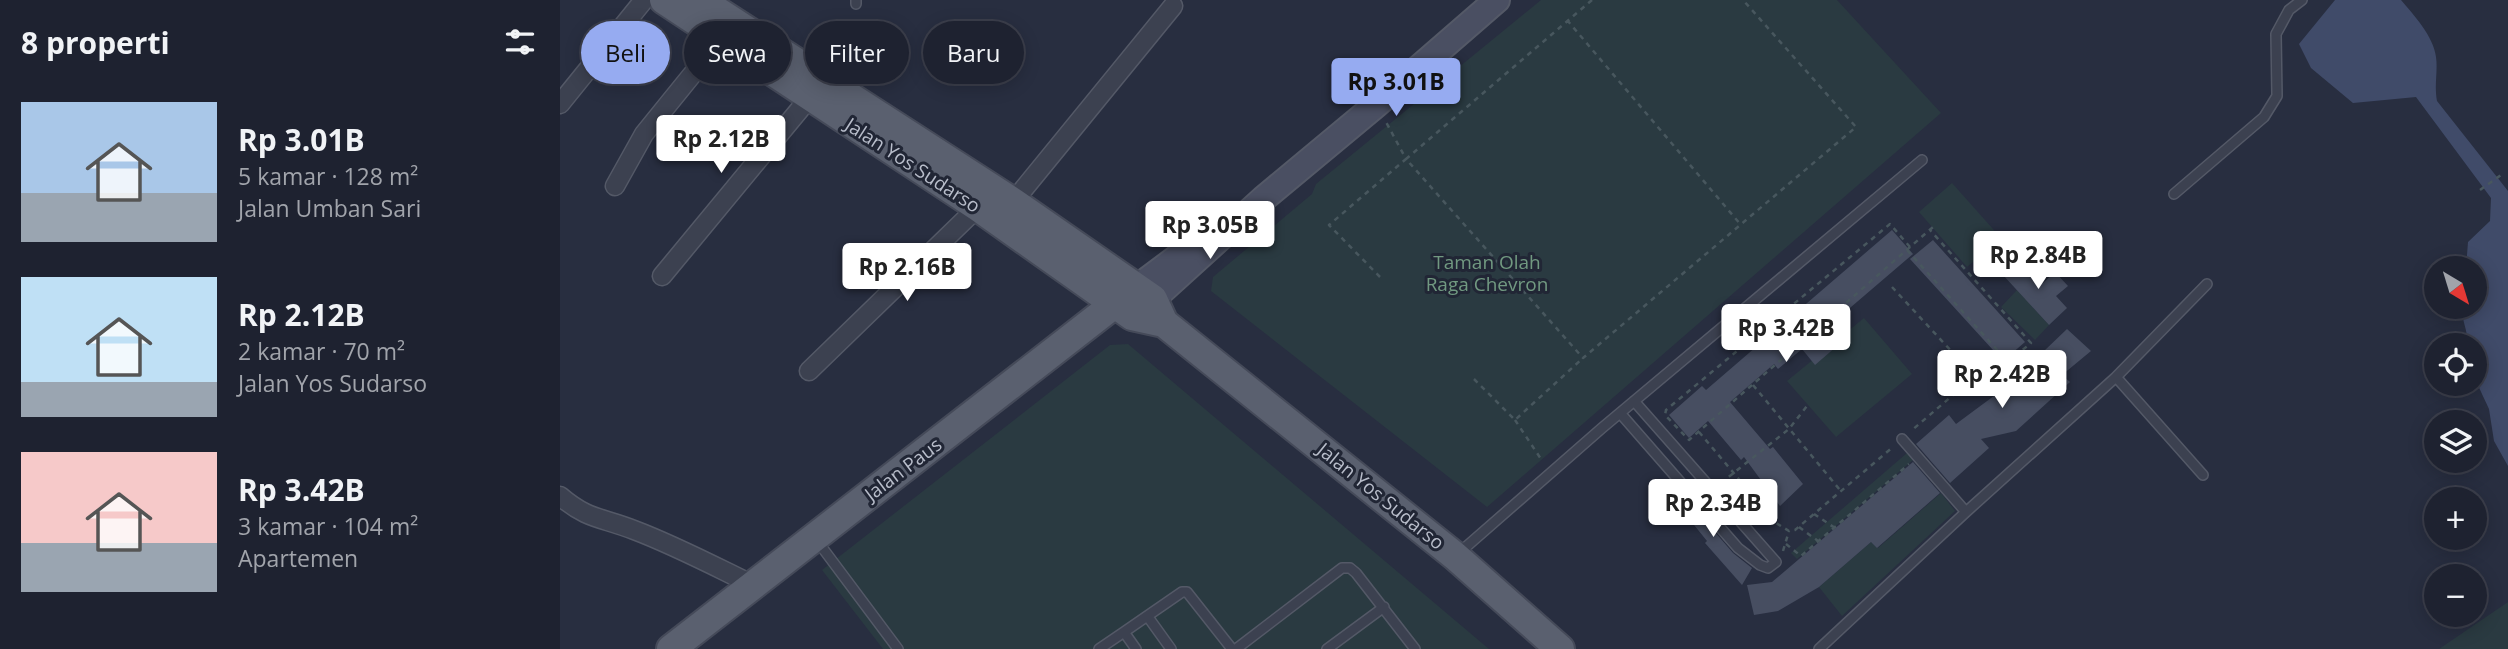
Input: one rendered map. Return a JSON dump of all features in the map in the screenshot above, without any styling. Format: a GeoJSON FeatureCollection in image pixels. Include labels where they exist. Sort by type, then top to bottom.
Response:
{"type":"FeatureCollection","features":[{"type":"Feature","properties":{"kind":"main road","name":"Jalan Yos Sudarso"},"geometry":{"type":"LineString","coordinates":[[664,0],[696,21]]}},
{"type":"Feature","properties":{"kind":"main road","name":"Jalan Yos Sudarso"},"geometry":{"type":"LineString","coordinates":[[700,0],[723,21]]}},
{"type":"Feature","properties":{"kind":"main road"},"geometry":{"type":"LineString","coordinates":[[1140,306],[1231,216],[1263,199],[1497,0]]}},
{"type":"Feature","properties":{"kind":"main road","name":"Jalan Yos Sudarso"},"geometry":{"type":"LineString","coordinates":[[791,70],[1013,202],[1455,556],[1560,649]]}},
{"type":"Feature","properties":{"kind":"main road","name":"Jalan Yos Sudarso"},"geometry":{"type":"LineString","coordinates":[[791,81],[810,97],[978,207],[1140,306]]}},
{"type":"Feature","properties":{"kind":"main road","name":"Jalan Paus"},"geometry":{"type":"LineString","coordinates":[[696,649],[1140,306]]}},
{"type":"Feature","properties":{"kind":"main road","name":"Jalan Paus"},"geometry":{"type":"LineString","coordinates":[[671,649],[753,585],[1140,306]]}},
{"type":"Feature","properties":{"kind":"street"},"geometry":{"type":"LineString","coordinates":[[560,104],[644,0]]}},
{"type":"Feature","properties":{"kind":"street"},"geometry":{"type":"LineString","coordinates":[[1013,202],[1172,6]]}},
{"type":"Feature","properties":{"kind":"street"},"geometry":{"type":"LineString","coordinates":[[615,186],[645,134],[685,84]]}},
{"type":"Feature","properties":{"kind":"street"},"geometry":{"type":"LineString","coordinates":[[662,276],[810,97]]}},
{"type":"Feature","properties":{"kind":"street"},"geometry":{"type":"LineString","coordinates":[[809,371],[978,207]]}},
{"type":"Feature","properties":{"kind":"street"},"geometry":{"type":"LineString","coordinates":[[560,496],[573,508],[596,519],[632,529],[753,585]]}},
{"type":"Feature","properties":{"kind":"lane"},"geometry":{"type":"LineString","coordinates":[[2174,194],[2264,117],[2277,96],[2276,34],[2290,10],[2302,0]]}},
{"type":"Feature","properties":{"kind":"lane"},"geometry":{"type":"LineString","coordinates":[[1455,556],[1634,401],[1922,160]]}},
{"type":"Feature","properties":{"kind":"lane"},"geometry":{"type":"LineString","coordinates":[[1819,649],[2116,377],[2207,284]]}},
{"type":"Feature","properties":{"kind":"lane"},"geometry":{"type":"LineString","coordinates":[[2116,377],[2203,474]]}},
{"type":"Feature","properties":{"kind":"lane"},"geometry":{"type":"LineString","coordinates":[[1620,413],[1738,548],[1768,568],[1776,562],[1634,401]]}},
{"type":"Feature","properties":{"kind":"lane"},"geometry":{"type":"LineString","coordinates":[[1902,439],[1966,512]]}},
{"type":"Feature","properties":{"kind":"lane"},"geometry":{"type":"LineString","coordinates":[[824,551],[898,649]]}},
{"type":"Feature","properties":{"kind":"lane"},"geometry":{"type":"LineString","coordinates":[[1098,649],[1182,592],[1187,592],[1234,649],[1342,568],[1350,568],[1384,607],[1415,649]]}},
{"type":"Feature","properties":{"kind":"lane"},"geometry":{"type":"LineString","coordinates":[[1327,649],[1384,607]]}},
{"type":"Feature","properties":{"kind":"lane"},"geometry":{"type":"LineString","coordinates":[[1148,617],[1171,649]]}},
{"type":"Feature","properties":{"kind":"lane"},"geometry":{"type":"LineString","coordinates":[[1124,632],[1136,649]]}},
{"type":"Feature","properties":{"kind":"path"},"geometry":{"type":"LineString","coordinates":[[1380,277],[1329,225],[1592,0]]}},
{"type":"Feature","properties":{"kind":"path"},"geometry":{"type":"LineString","coordinates":[[1515,420],[1583,358],[1856,127],[1743,0]]}},
{"type":"Feature","properties":{"kind":"path"},"geometry":{"type":"LineString","coordinates":[[1567,20],[1741,225]]}},
{"type":"Feature","properties":{"kind":"path"},"geometry":{"type":"LineString","coordinates":[[1376,105],[1406,159],[1583,358]]}},
{"type":"Feature","properties":{"kind":"path"},"geometry":{"type":"LineString","coordinates":[[2480,190],[2501,175]]}},
{"type":"Feature","properties":{"kind":"path"},"geometry":{"type":"LineString","coordinates":[[1909,248],[1890,224],[1666,410],[1665,415],[1689,440],[1698,431],[1752,384],[1909,248],[1931,229],[2031,343],[2008,362],[1909,248]]}},
{"type":"Feature","properties":{"kind":"path"},"geometry":{"type":"LineString","coordinates":[[1789,531],[1799,527],[1966,384],[1969,374],[1966,367],[1892,287]]}},
{"type":"Feature","properties":{"kind":"path"},"geometry":{"type":"LineString","coordinates":[[1474,379],[1515,420],[1541,459]]}},
{"type":"Feature","properties":{"kind":"path"},"geometry":{"type":"LineString","coordinates":[[1752,384],[1840,490]]}},
{"type":"Feature","properties":{"kind":"path"},"geometry":{"type":"LineString","coordinates":[[1713,489],[1789,429],[1807,407]]}},
{"type":"Feature","properties":{"kind":"path"},"geometry":{"type":"LineString","coordinates":[[1698,431],[1776,523],[1789,531]]}},
{"type":"Feature","properties":{"kind":"path"},"geometry":{"type":"LineString","coordinates":[[1786,544],[1801,556],[1917,456]]}},
{"type":"Feature","properties":{"kind":"path"},"geometry":{"type":"LineString","coordinates":[[1814,514],[1835,528]]}},
{"type":"Feature","properties":{"kind":"path"},"geometry":{"type":"LineString","coordinates":[[1799,527],[1818,541]]}},
{"type":"Feature","properties":{"kind":"path"},"geometry":{"type":"LineString","coordinates":[[1776,562],[1786,544],[1789,531]]}},
{"type":"Feature","properties":{"kind":"green space","name":"Taman Olah Raga Chevron"},"geometry":{"type":"Polygon","coordinates":[[[1541,0],[1837,0],[1941,113],[1487,507],[1211,291],[1213,277],[1312,194],[1316,184],[1541,0]]]}},
{"type":"Feature","properties":{"kind":"green space"},"geometry":{"type":"Polygon","coordinates":[[[1952,183],[2001,238],[1967,267],[1919,212],[1952,183]]]}},
{"type":"Feature","properties":{"kind":"green space"},"geometry":{"type":"Polygon","coordinates":[[[2017,290],[2049,325],[2035,340],[2001,307],[2017,290]]]}},
{"type":"Feature","properties":{"kind":"green space"},"geometry":{"type":"Polygon","coordinates":[[[1864,318],[1912,374],[1836,437],[1787,381],[1864,318]]]}},
{"type":"Feature","properties":{"kind":"green space"},"geometry":{"type":"Polygon","coordinates":[[[1128,344],[1489,649],[883,649],[822,570],[1110,345],[1128,344]]]}},
{"type":"Feature","properties":{"kind":"green space"},"geometry":{"type":"Polygon","coordinates":[[[1907,453],[1913,460],[1797,559],[1791,553],[1907,453]]]}},
{"type":"Feature","properties":{"kind":"green space"},"geometry":{"type":"Polygon","coordinates":[[[1941,493],[1955,511],[1842,616],[1819,587],[1871,542],[1878,548],[1941,493]]]}},
{"type":"Feature","properties":{"kind":"green space"},"geometry":{"type":"Polygon","coordinates":[[[2508,602],[2508,649],[2439,649],[2471,627],[2487,627],[2487,616],[2508,602]]]}},
{"type":"Feature","properties":{"kind":"water"},"geometry":{"type":"Polygon","coordinates":[[[2335,0],[2401,0],[2422,26],[2434,49],[2437,101],[2508,191],[2508,466],[2494,441],[2489,409],[2483,396],[2487,396],[2487,333],[2467,333],[2464,319],[2487,319],[2487,256],[2467,256],[2468,242],[2490,221],[2491,198],[2416,97],[2353,103],[2311,68],[2299,44],[2335,0]]]}},
{"type":"Feature","properties":{"kind":"building"},"geometry":{"type":"Polygon","coordinates":[[[1892,230],[1913,254],[1823,331],[1837,346],[1815,365],[1802,349],[1778,369],[1774,364],[1730,402],[1770,449],[1773,447],[1803,484],[1780,506],[1744,457],[1741,460],[1708,421],[1689,438],[1669,415],[1702,386],[1706,390],[1892,230]]]}},
{"type":"Feature","properties":{"kind":"building"},"geometry":{"type":"Polygon","coordinates":[[[1933,240],[2025,342],[2003,361],[1910,259],[1933,240]]]}},
{"type":"Feature","properties":{"kind":"building"},"geometry":{"type":"Polygon","coordinates":[[[2021,258],[2043,283],[2055,272],[2068,286],[2056,296],[2067,308],[2049,325],[2003,275],[2021,258]]]}},
{"type":"Feature","properties":{"kind":"building"},"geometry":{"type":"Polygon","coordinates":[[[2067,329],[2091,351],[2062,375],[2070,382],[2016,431],[1981,439],[1989,448],[1950,483],[1916,444],[1949,415],[1956,424],[2049,355],[2044,351],[2067,329]]]}},
{"type":"Feature","properties":{"kind":"building"},"geometry":{"type":"Polygon","coordinates":[[[1913,462],[1940,493],[1877,548],[1871,542],[1819,587],[1778,611],[1754,615],[1747,585],[1772,582],[1913,462]]]}},
{"type":"Feature","properties":{"kind":"building"},"geometry":{"type":"Polygon","coordinates":[[[1677,488],[1733,553],[1752,568],[1742,585],[1705,543],[1707,541],[1669,494],[1677,488]]]}}]}
